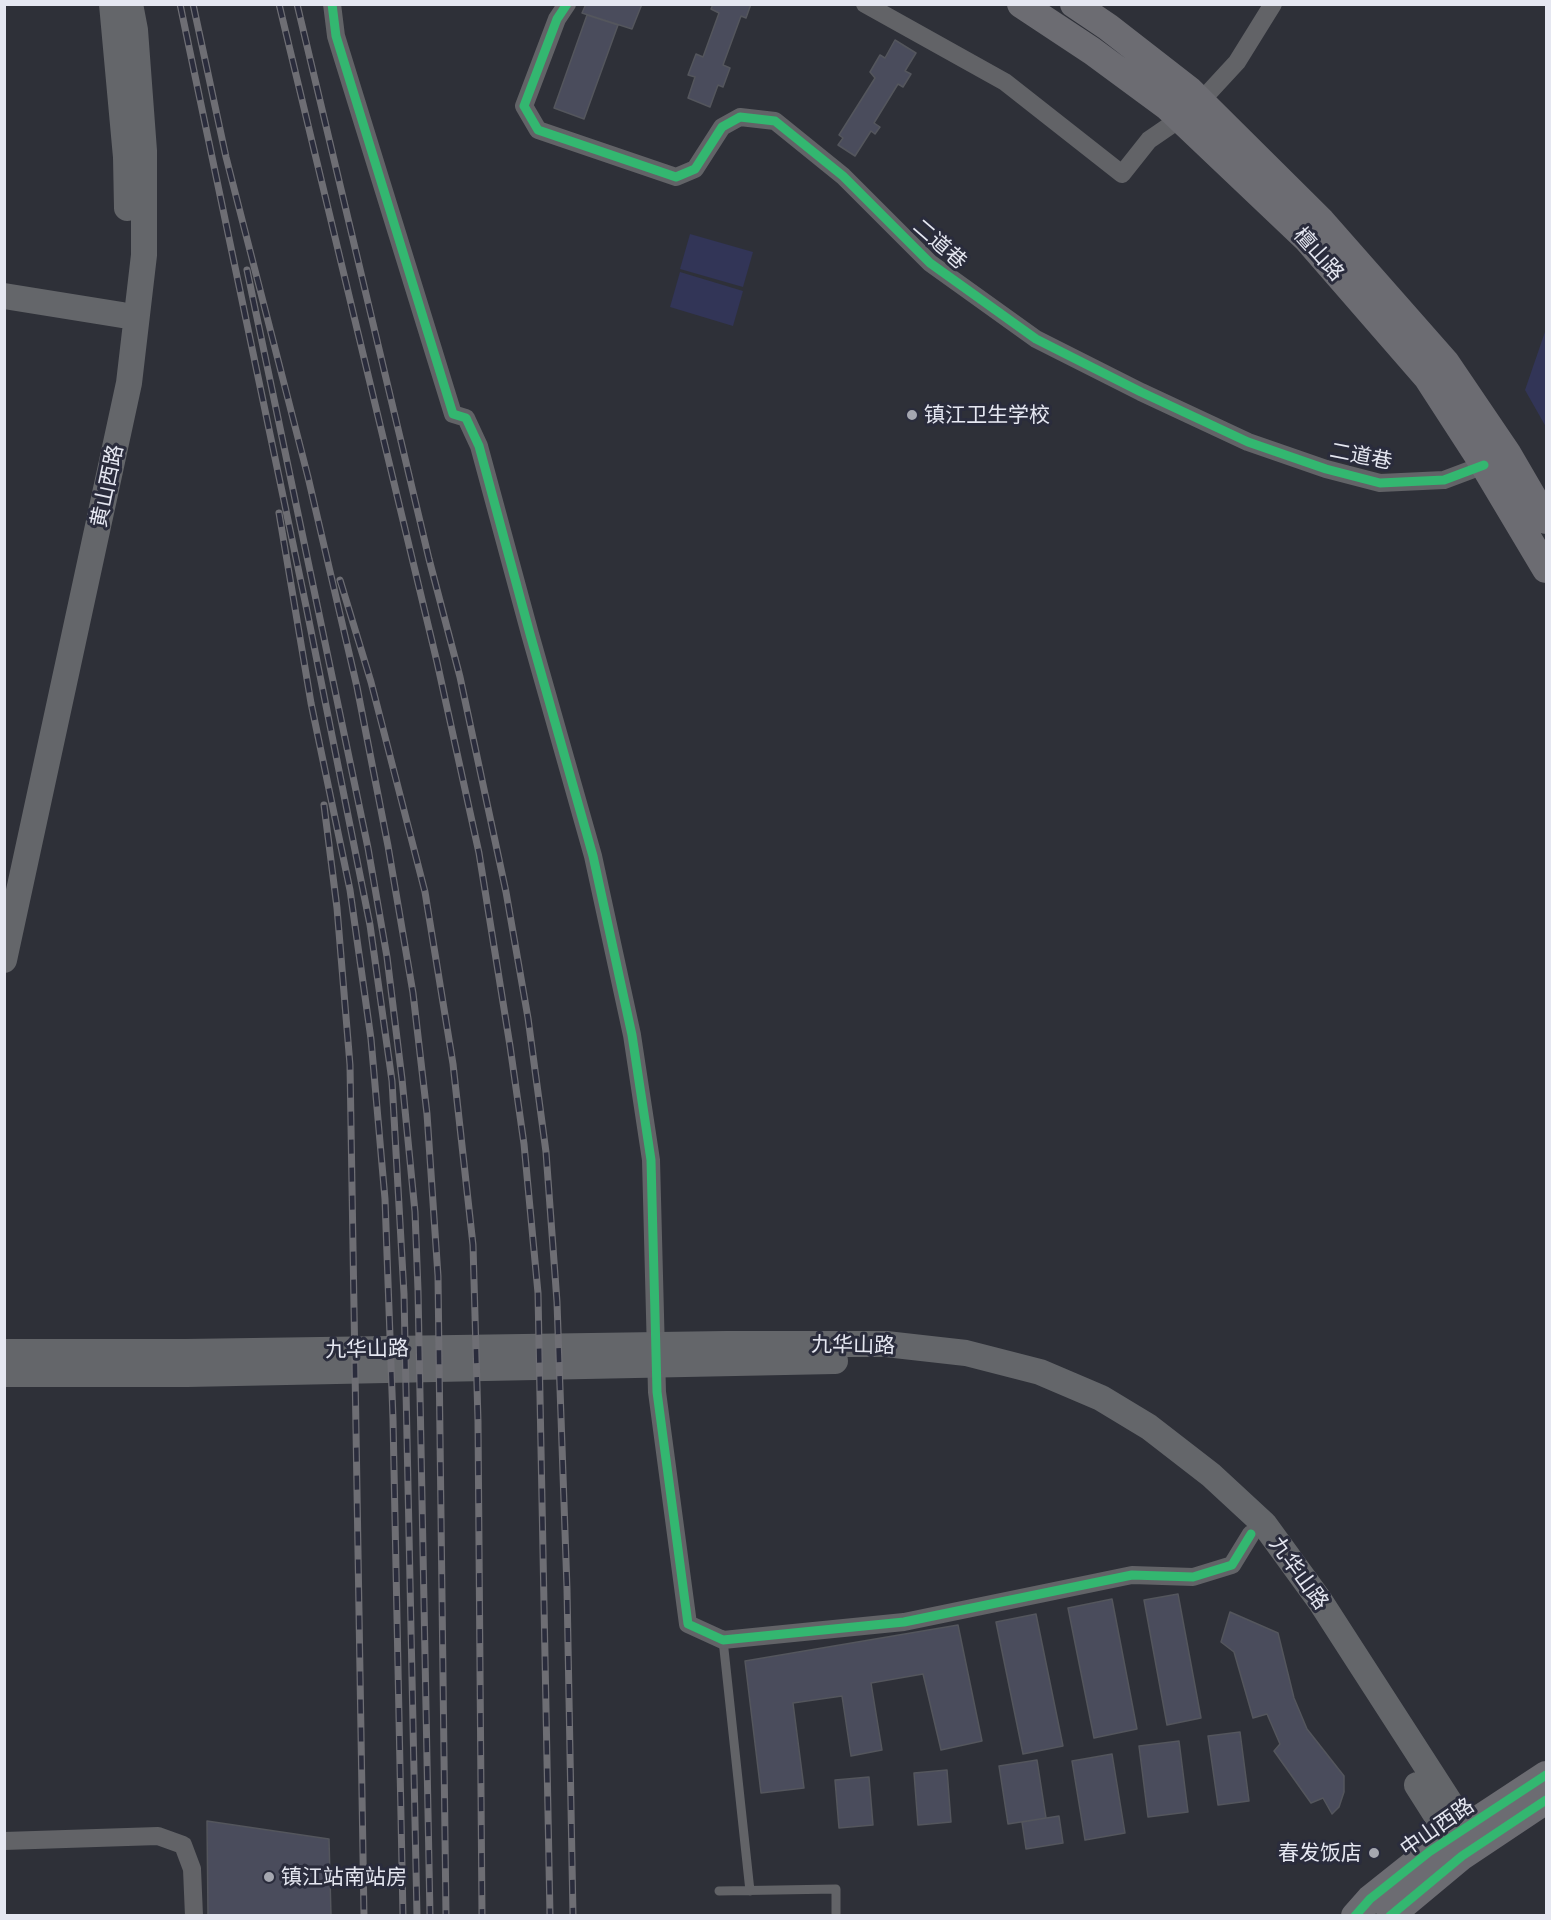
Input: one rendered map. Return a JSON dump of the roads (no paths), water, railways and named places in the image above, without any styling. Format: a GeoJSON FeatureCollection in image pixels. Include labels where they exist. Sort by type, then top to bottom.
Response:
{"type":"FeatureCollection","features":[{"type":"Feature","properties":{"kind":"main road","name":"黄山西路"},"geometry":{"type":"LineString","coordinates":[[4,960],[10,878],[116,375],[128,252],[126,157],[112,4]]}},
{"type":"Feature","properties":{"kind":"main road","name":"黄山西路"},"geometry":{"type":"LineString","coordinates":[[10,878],[101,519],[130,371],[144,255],[144,174],[136,52],[130,4]]}},
{"type":"Feature","properties":{"kind":"main road","name":"檀山路"},"geometry":{"type":"LineString","coordinates":[[1021,4],[1092,51],[1168,107],[1191,110],[1321,221],[1446,363],[1507,453],[1546,520]]}},
{"type":"Feature","properties":{"kind":"main road","name":"檀山路"},"geometry":{"type":"LineString","coordinates":[[1074,4],[1189,90],[1191,110],[1427,377],[1484,465],[1546,569]]}},
{"type":"Feature","properties":{"kind":"main road"},"geometry":{"type":"LineString","coordinates":[[4,296],[122,315]]}},
{"type":"Feature","properties":{"kind":"main road","name":"九华山路"},"geometry":{"type":"LineString","coordinates":[[4,1374],[186,1363],[727,1354],[886,1344],[966,1353],[1040,1372],[1101,1398],[1149,1427],[1211,1475],[1264,1524],[1320,1601],[1464,1842]]}},
{"type":"Feature","properties":{"kind":"main road","name":"九华山路"},"geometry":{"type":"LineString","coordinates":[[4,1352],[186,1363]]}},
{"type":"Feature","properties":{"kind":"main road","name":"九华山路"},"geometry":{"type":"LineString","coordinates":[[727,1354],[885,1360],[964,1367],[1032,1385],[1093,1411],[1142,1442],[1202,1486],[1251,1534],[1326,1638],[1464,1842]]}},
{"type":"Feature","properties":{"kind":"main road","name":"中山西路"},"geometry":{"type":"LineString","coordinates":[[1390,1916],[1464,1842],[1546,1775]]}},
{"type":"Feature","properties":{"kind":"main road","name":"中山西路"},"geometry":{"type":"LineString","coordinates":[[1355,1916],[1371,1899],[1404,1872],[1546,1800]]}},
{"type":"Feature","properties":{"kind":"street"},"geometry":{"type":"LineString","coordinates":[[332,4],[336,36],[453,414],[466,418],[479,446],[593,856],[632,1035],[651,1160],[657,1392],[688,1624],[723,1640],[904,1622],[1132,1575],[1193,1578],[1232,1566],[1251,1534]]}},
{"type":"Feature","properties":{"kind":"street","name":"二道巷"},"geometry":{"type":"LineString","coordinates":[[567,4],[558,19],[524,106],[538,130],[676,177],[695,169],[722,127],[740,117],[776,121],[843,176],[930,263],[1036,339],[1141,392],[1248,441],[1326,469],[1380,483],[1444,480],[1484,465]]}},
{"type":"Feature","properties":{"kind":"street"},"geometry":{"type":"LineString","coordinates":[[865,4],[1005,82],[1122,174],[1149,140],[1191,110],[1237,62],[1273,4]]}},
{"type":"Feature","properties":{"kind":"street"},"geometry":{"type":"LineString","coordinates":[[4,1841],[158,1836],[183,1845],[192,1869],[194,1916]]}},
{"type":"Feature","properties":{"kind":"lane"},"geometry":{"type":"LineString","coordinates":[[723,1640],[750,1890]]}},
{"type":"Feature","properties":{"kind":"lane"},"geometry":{"type":"LineString","coordinates":[[718,1891],[836,1890],[836,1916]]}},
{"type":"Feature","properties":{"kind":"railway"},"geometry":{"type":"LineString","coordinates":[[180,4],[370,925],[392,1081],[404,1294],[417,1916]]}},
{"type":"Feature","properties":{"kind":"railway"},"geometry":{"type":"LineString","coordinates":[[193,4],[226,157],[308,477],[357,687],[388,846],[413,993],[427,1114],[438,1276],[446,1916]]}},
{"type":"Feature","properties":{"kind":"railway"},"geometry":{"type":"LineString","coordinates":[[279,4],[437,662],[479,853],[524,1144],[538,1293],[550,1916]]}},
{"type":"Feature","properties":{"kind":"railway"},"geometry":{"type":"LineString","coordinates":[[297,4],[429,559],[460,677],[506,892],[528,1018],[546,1152],[557,1302],[567,1589],[573,1916]]}},
{"type":"Feature","properties":{"kind":"railway"},"geometry":{"type":"LineString","coordinates":[[247,270],[368,848],[387,957],[402,1079],[415,1212],[418,1290],[430,1916]]}},
{"type":"Feature","properties":{"kind":"railway"},"geometry":{"type":"LineString","coordinates":[[279,513],[311,703],[350,890],[371,1039],[385,1199],[393,1419],[403,1916]]}},
{"type":"Feature","properties":{"kind":"railway"},"geometry":{"type":"LineString","coordinates":[[340,580],[371,682],[425,892],[453,1064],[473,1245],[478,1421],[482,1916]]}},
{"type":"Feature","properties":{"kind":"railway"},"geometry":{"type":"LineString","coordinates":[[324,805],[337,908],[350,1065],[364,1916]]}},
{"type":"Feature","properties":{"kind":"place","name":"镇江卫生学校"},"geometry":{"type":"Point","coordinates":[912,415]}},
{"type":"Feature","properties":{"kind":"place","name":"春发饭店"},"geometry":{"type":"Point","coordinates":[1374,1853]}},
{"type":"Feature","properties":{"kind":"place","name":"镇江站南站房"},"geometry":{"type":"Point","coordinates":[269,1877]}}]}
